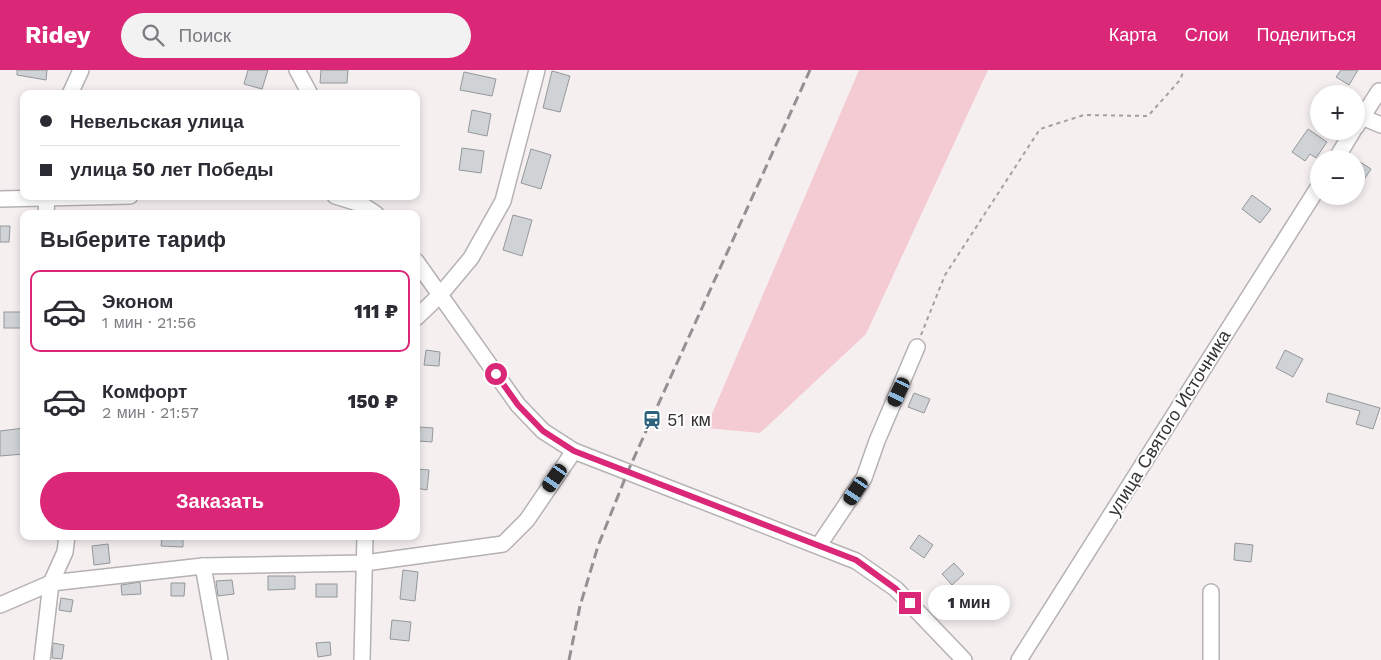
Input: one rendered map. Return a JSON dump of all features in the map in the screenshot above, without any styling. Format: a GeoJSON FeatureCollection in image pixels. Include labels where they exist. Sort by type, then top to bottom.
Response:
{"type":"FeatureCollection","features":[{"type":"Feature","properties":{"kind":"street"},"geometry":{"type":"LineString","coordinates":[[72,90],[81,70]]}},
{"type":"Feature","properties":{"kind":"street"},"geometry":{"type":"LineString","coordinates":[[297,70],[308,90]]}},
{"type":"Feature","properties":{"kind":"street"},"geometry":{"type":"LineString","coordinates":[[420,314],[440,295],[471,258],[503,201],[537,70]]}},
{"type":"Feature","properties":{"kind":"street"},"geometry":{"type":"LineString","coordinates":[[1365,113],[1380,90]]}},
{"type":"Feature","properties":{"kind":"street"},"geometry":{"type":"LineString","coordinates":[[1365,123],[1381,125]]}},
{"type":"Feature","properties":{"kind":"street"},"geometry":{"type":"LineString","coordinates":[[0,199],[20,198]]}},
{"type":"Feature","properties":{"kind":"street"},"geometry":{"type":"LineString","coordinates":[[361,200],[372,210]]}},
{"type":"Feature","properties":{"kind":"street","name":"улица Святого Источника"},"geometry":{"type":"LineString","coordinates":[[1019,660],[1310,200]]}},
{"type":"Feature","properties":{"kind":"street"},"geometry":{"type":"LineString","coordinates":[[420,267],[518,405],[543,431],[574,451],[856,560],[896,589],[964,660]]}},
{"type":"Feature","properties":{"kind":"street"},"geometry":{"type":"LineString","coordinates":[[819,545],[864,478],[877,441],[917,347]]}},
{"type":"Feature","properties":{"kind":"street"},"geometry":{"type":"LineString","coordinates":[[0,605],[51,583],[203,566],[365,563],[503,544],[527,520],[574,451]]}},
{"type":"Feature","properties":{"kind":"street"},"geometry":{"type":"LineString","coordinates":[[42,660],[51,583],[65,552],[66,540]]}},
{"type":"Feature","properties":{"kind":"street"},"geometry":{"type":"LineString","coordinates":[[362,660],[366,540]]}},
{"type":"Feature","properties":{"kind":"street"},"geometry":{"type":"LineString","coordinates":[[203,566],[220,660]]}},
{"type":"Feature","properties":{"kind":"street"},"geometry":{"type":"LineString","coordinates":[[1211,592],[1211,660]]}},
{"type":"Feature","properties":{"kind":"path"},"geometry":{"type":"LineString","coordinates":[[917,347],[945,275],[1040,130],[1084,115],[1148,116],[1180,80],[1184,70]]}},
{"type":"Feature","properties":{"kind":"shaded area"},"geometry":{"type":"Polygon","coordinates":[[[859,70],[988,70],[866,334],[760,433],[706,428],[859,70]]]}},
{"type":"Feature","properties":{"kind":"building"},"geometry":{"type":"Polygon","coordinates":[[[17,70],[47,70],[46,80],[17,75],[17,70]]]}},
{"type":"Feature","properties":{"kind":"building"},"geometry":{"type":"Polygon","coordinates":[[[248,70],[268,70],[262,89],[244,84],[248,70]]]}},
{"type":"Feature","properties":{"kind":"building"},"geometry":{"type":"Polygon","coordinates":[[[321,70],[348,70],[347,83],[320,83],[321,70]]]}},
{"type":"Feature","properties":{"kind":"building"},"geometry":{"type":"Polygon","coordinates":[[[1341,70],[1358,70],[1349,85],[1336,77],[1341,70]]]}},
{"type":"Feature","properties":{"kind":"building"},"geometry":{"type":"Polygon","coordinates":[[[552,71],[570,76],[560,112],[543,108],[552,71]]]}},
{"type":"Feature","properties":{"kind":"building"},"geometry":{"type":"Polygon","coordinates":[[[464,72],[496,79],[492,96],[460,90],[464,72]]]}},
{"type":"Feature","properties":{"kind":"building"},"geometry":{"type":"Polygon","coordinates":[[[472,110],[491,114],[487,136],[468,132],[472,110]]]}},
{"type":"Feature","properties":{"kind":"building"},"geometry":{"type":"Polygon","coordinates":[[[1308,129],[1310,130],[1310,140],[1324,140],[1327,142],[1322,150],[1310,150],[1310,154],[1305,161],[1292,152],[1308,129]]]}},
{"type":"Feature","properties":{"kind":"building"},"geometry":{"type":"Polygon","coordinates":[[[462,148],[484,151],[481,173],[459,170],[462,148]]]}},
{"type":"Feature","properties":{"kind":"building"},"geometry":{"type":"Polygon","coordinates":[[[531,149],[551,155],[541,189],[521,183],[531,149]]]}},
{"type":"Feature","properties":{"kind":"building"},"geometry":{"type":"Polygon","coordinates":[[[1365,165],[1371,169],[1365,178],[1365,165]]]}},
{"type":"Feature","properties":{"kind":"building"},"geometry":{"type":"Polygon","coordinates":[[[1252,195],[1271,209],[1260,223],[1242,209],[1252,195]]]}},
{"type":"Feature","properties":{"kind":"building"},"geometry":{"type":"Polygon","coordinates":[[[513,215],[532,220],[522,256],[503,250],[513,215]]]}},
{"type":"Feature","properties":{"kind":"building"},"geometry":{"type":"Polygon","coordinates":[[[0,226],[10,226],[9,242],[0,242],[0,226]]]}},
{"type":"Feature","properties":{"kind":"building"},"geometry":{"type":"Polygon","coordinates":[[[4,312],[20,312],[20,328],[4,328],[4,312]]]}},
{"type":"Feature","properties":{"kind":"building"},"geometry":{"type":"Polygon","coordinates":[[[426,350],[440,352],[439,366],[424,365],[426,350]]]}},
{"type":"Feature","properties":{"kind":"building"},"geometry":{"type":"Polygon","coordinates":[[[1285,350],[1303,359],[1293,377],[1276,368],[1285,350]]]}},
{"type":"Feature","properties":{"kind":"building"},"geometry":{"type":"Polygon","coordinates":[[[914,393],[930,399],[924,413],[908,407],[914,393]]]}},
{"type":"Feature","properties":{"kind":"building"},"geometry":{"type":"Polygon","coordinates":[[[1328,393],[1380,408],[1373,429],[1356,424],[1360,411],[1326,402],[1328,393]]]}},
{"type":"Feature","properties":{"kind":"building"},"geometry":{"type":"Polygon","coordinates":[[[420,427],[433,428],[432,442],[420,441],[420,427]]]}},
{"type":"Feature","properties":{"kind":"building"},"geometry":{"type":"Polygon","coordinates":[[[20,428],[20,454],[0,456],[0,431],[20,428]]]}},
{"type":"Feature","properties":{"kind":"building"},"geometry":{"type":"Polygon","coordinates":[[[420,469],[429,470],[427,490],[420,489],[420,469]]]}},
{"type":"Feature","properties":{"kind":"building"},"geometry":{"type":"Polygon","coordinates":[[[919,535],[933,545],[924,558],[910,548],[919,535]]]}},
{"type":"Feature","properties":{"kind":"building"},"geometry":{"type":"Polygon","coordinates":[[[162,540],[183,540],[183,547],[161,546],[162,540]]]}},
{"type":"Feature","properties":{"kind":"building"},"geometry":{"type":"Polygon","coordinates":[[[1235,543],[1253,545],[1251,562],[1234,560],[1235,543]]]}},
{"type":"Feature","properties":{"kind":"building"},"geometry":{"type":"Polygon","coordinates":[[[108,544],[110,563],[94,565],[92,546],[108,544]]]}},
{"type":"Feature","properties":{"kind":"building"},"geometry":{"type":"Polygon","coordinates":[[[954,563],[964,574],[952,585],[942,574],[954,563]]]}},
{"type":"Feature","properties":{"kind":"building"},"geometry":{"type":"Polygon","coordinates":[[[403,570],[418,572],[415,601],[400,599],[403,570]]]}},
{"type":"Feature","properties":{"kind":"building"},"geometry":{"type":"Polygon","coordinates":[[[268,576],[295,576],[295,589],[268,590],[268,576]]]}},
{"type":"Feature","properties":{"kind":"building"},"geometry":{"type":"Polygon","coordinates":[[[232,580],[234,594],[218,596],[216,581],[232,580]]]}},
{"type":"Feature","properties":{"kind":"building"},"geometry":{"type":"Polygon","coordinates":[[[140,582],[141,594],[122,595],[121,585],[140,582]]]}},
{"type":"Feature","properties":{"kind":"building"},"geometry":{"type":"Polygon","coordinates":[[[171,583],[185,583],[184,596],[171,596],[171,583]]]}},
{"type":"Feature","properties":{"kind":"building"},"geometry":{"type":"Polygon","coordinates":[[[316,584],[337,584],[337,597],[316,597],[316,584]]]}},
{"type":"Feature","properties":{"kind":"building"},"geometry":{"type":"Polygon","coordinates":[[[61,598],[73,600],[71,612],[59,610],[61,598]]]}},
{"type":"Feature","properties":{"kind":"building"},"geometry":{"type":"Polygon","coordinates":[[[392,620],[411,622],[409,641],[390,639],[392,620]]]}},
{"type":"Feature","properties":{"kind":"building"},"geometry":{"type":"Polygon","coordinates":[[[330,642],[331,655],[318,657],[316,643],[330,642]]]}},
{"type":"Feature","properties":{"kind":"building"},"geometry":{"type":"Polygon","coordinates":[[[53,643],[64,645],[62,659],[52,658],[53,643]]]}},
{"type":"Feature","properties":{"kind":"railway"},"geometry":{"type":"LineString","coordinates":[[569,660],[580,606],[598,546],[628,471],[810,70]]}},
{"type":"Feature","properties":{"kind":"place","name":"51 км"},"geometry":{"type":"Point","coordinates":[652,420]}},
{"type":"Feature","properties":{"kind":"route"},"geometry":{"type":"LineString","coordinates":[[496,374],[518,405],[543,431],[574,451],[856,560],[896,589],[910,603]]}}]}
